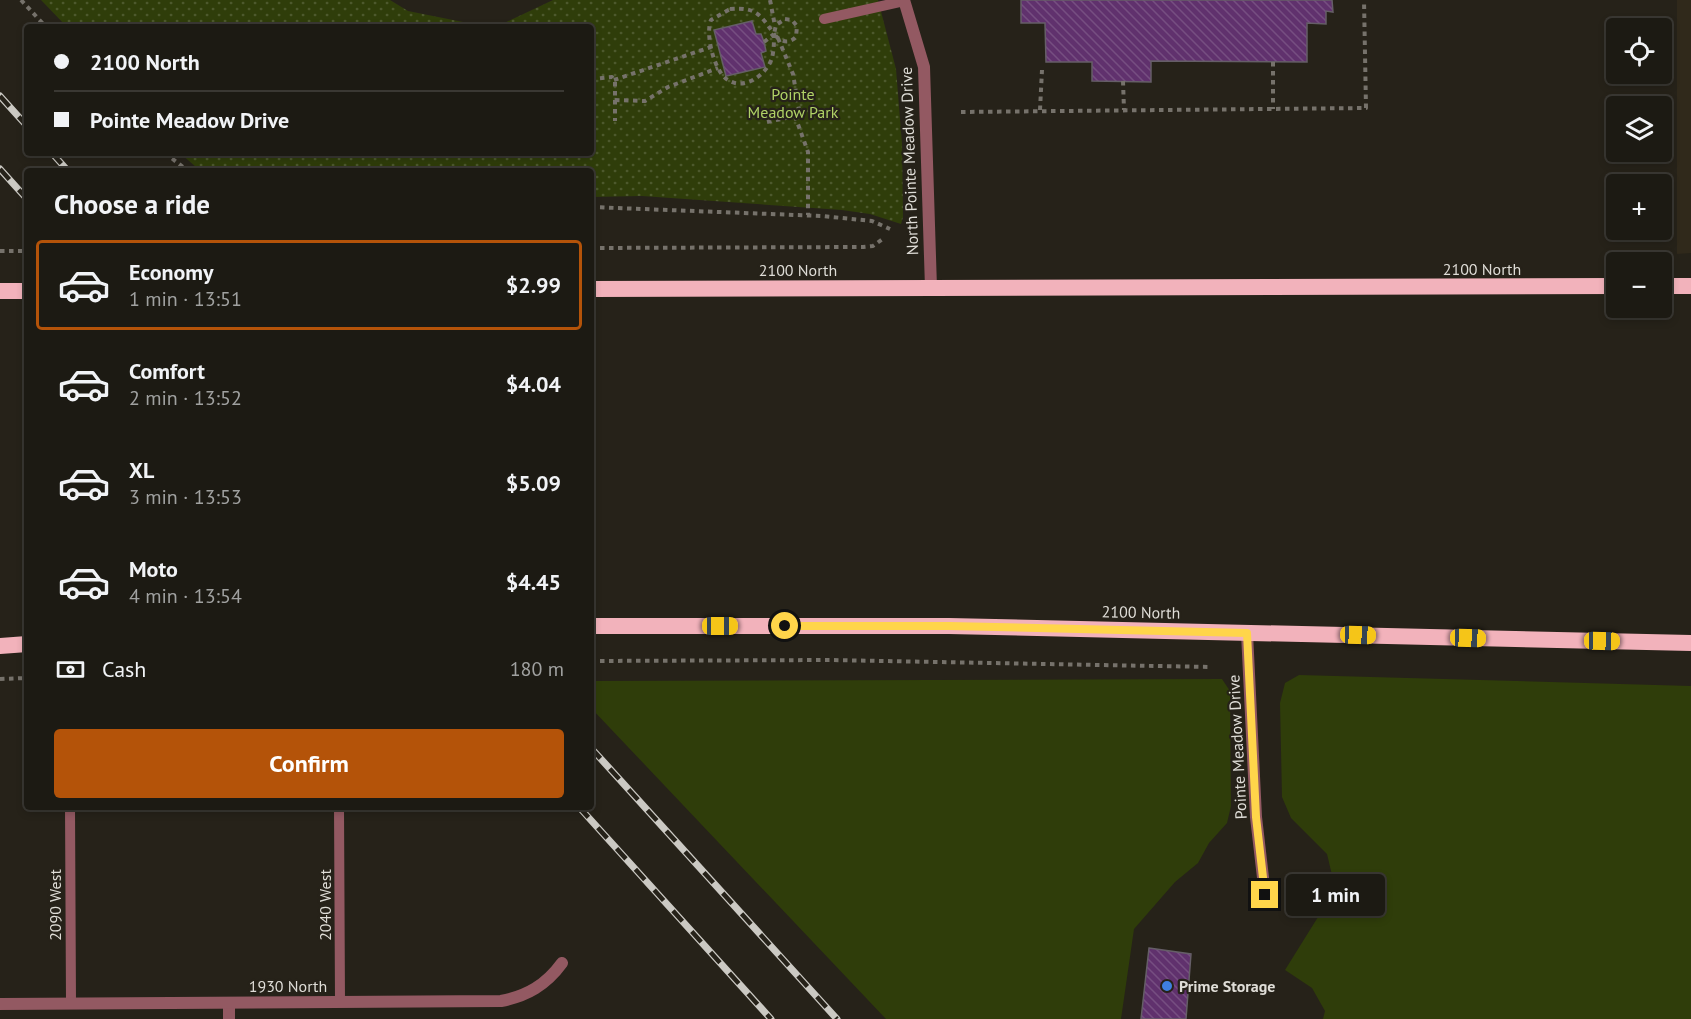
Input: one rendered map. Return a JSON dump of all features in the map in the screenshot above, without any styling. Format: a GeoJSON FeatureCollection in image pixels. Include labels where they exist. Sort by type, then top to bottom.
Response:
{"type":"FeatureCollection","features":[{"type":"Feature","properties":{"kind":"highway","name":"2100 North"},"geometry":{"type":"LineString","coordinates":[[594,289],[1606,286]]}},
{"type":"Feature","properties":{"kind":"highway"},"geometry":{"type":"LineString","coordinates":[[1672,286],[1691,286]]}},
{"type":"Feature","properties":{"kind":"highway"},"geometry":{"type":"LineString","coordinates":[[0,291],[24,291]]}},
{"type":"Feature","properties":{"kind":"highway","name":"2100 North"},"geometry":{"type":"LineString","coordinates":[[594,626],[949,626],[1691,643]]}},
{"type":"Feature","properties":{"kind":"highway"},"geometry":{"type":"LineString","coordinates":[[0,646],[24,644]]}},
{"type":"Feature","properties":{"kind":"street","name":"North Pointe Meadow Drive"},"geometry":{"type":"LineString","coordinates":[[904,1],[924,68],[931,288]]}},
{"type":"Feature","properties":{"kind":"street","name":"Pointe Meadow Drive"},"geometry":{"type":"LineString","coordinates":[[1247,633],[1256,817],[1265,895]]}},
{"type":"Feature","properties":{"kind":"street","name":"1930 North"},"geometry":{"type":"LineString","coordinates":[[0,1004],[501,1001],[517,998],[532,991],[554,974],[562,963]]}},
{"type":"Feature","properties":{"kind":"street"},"geometry":{"type":"LineString","coordinates":[[229,1003],[229,1019]]}},
{"type":"Feature","properties":{"kind":"lane"},"geometry":{"type":"LineString","coordinates":[[824,19],[904,1]]}},
{"type":"Feature","properties":{"kind":"lane","name":"2090 West"},"geometry":{"type":"LineString","coordinates":[[70,810],[71,1004]]}},
{"type":"Feature","properties":{"kind":"lane","name":"2040 West"},"geometry":{"type":"LineString","coordinates":[[339,810],[340,1002]]}},
{"type":"Feature","properties":{"kind":"path"},"geometry":{"type":"LineString","coordinates":[[21,0],[43,24]]}},
{"type":"Feature","properties":{"kind":"path"},"geometry":{"type":"LineString","coordinates":[[767,122],[795,116],[801,110],[793,74],[775,34],[758,13],[749,9],[730,9],[711,20],[707,31],[718,68],[726,80],[731,82],[752,81],[763,73],[769,64],[772,57],[775,34],[778,23],[785,19],[792,20],[797,26],[797,33],[793,40],[786,42],[775,34],[770,0]]}},
{"type":"Feature","properties":{"kind":"path"},"geometry":{"type":"LineString","coordinates":[[961,112],[1366,108],[1364,0]]}},
{"type":"Feature","properties":{"kind":"path"},"geometry":{"type":"LineString","coordinates":[[764,42],[775,34]]}},
{"type":"Feature","properties":{"kind":"path"},"geometry":{"type":"LineString","coordinates":[[614,80],[711,47]]}},
{"type":"Feature","properties":{"kind":"path"},"geometry":{"type":"LineString","coordinates":[[1273,62],[1273,109]]}},
{"type":"Feature","properties":{"kind":"path"},"geometry":{"type":"LineString","coordinates":[[615,100],[645,101],[668,87],[718,68]]}},
{"type":"Feature","properties":{"kind":"path"},"geometry":{"type":"LineString","coordinates":[[1040,110],[1042,70]]}},
{"type":"Feature","properties":{"kind":"path"},"geometry":{"type":"LineString","coordinates":[[594,79],[612,77],[614,80]]}},
{"type":"Feature","properties":{"kind":"path"},"geometry":{"type":"LineString","coordinates":[[614,80],[615,121]]}},
{"type":"Feature","properties":{"kind":"path"},"geometry":{"type":"LineString","coordinates":[[1123,81],[1124,110]]}},
{"type":"Feature","properties":{"kind":"path"},"geometry":{"type":"LineString","coordinates":[[795,116],[808,152],[808,215]]}},
{"type":"Feature","properties":{"kind":"path"},"geometry":{"type":"LineString","coordinates":[[169,156],[184,168]]}},
{"type":"Feature","properties":{"kind":"path"},"geometry":{"type":"LineString","coordinates":[[594,207],[808,215],[872,221],[890,229]]}},
{"type":"Feature","properties":{"kind":"path"},"geometry":{"type":"LineString","coordinates":[[594,248],[863,247],[873,246],[884,238]]}},
{"type":"Feature","properties":{"kind":"path"},"geometry":{"type":"LineString","coordinates":[[0,251],[24,251]]}},
{"type":"Feature","properties":{"kind":"path"},"geometry":{"type":"LineString","coordinates":[[594,661],[830,660],[1210,668]]}},
{"type":"Feature","properties":{"kind":"path"},"geometry":{"type":"LineString","coordinates":[[0,679],[24,678]]}},
{"type":"Feature","properties":{"kind":"shaded area"},"geometry":{"type":"Polygon","coordinates":[[[1677,0],[1691,0],[1691,253],[1677,254],[1677,0]]]}},
{"type":"Feature","properties":{"kind":"green space"},"geometry":{"type":"Polygon","coordinates":[[[41,0],[390,0],[408,11],[473,24],[64,24],[41,0]]]}},
{"type":"Feature","properties":{"kind":"green space","name":"Pointe Meadow Park"},"geometry":{"type":"Polygon","coordinates":[[[553,0],[878,0],[896,69],[902,144],[903,217],[901,224],[870,214],[842,210],[642,196],[594,197],[594,168],[198,168],[183,156],[594,156],[594,24],[502,24],[553,0]]]}},
{"type":"Feature","properties":{"kind":"green space"},"geometry":{"type":"Polygon","coordinates":[[[1299,675],[1691,686],[1691,1019],[1323,1019],[1325,1011],[1312,988],[1285,970],[1323,909],[1332,875],[1327,854],[1291,818],[1282,797],[1280,703],[1285,683],[1299,675]]]}},
{"type":"Feature","properties":{"kind":"green space"},"geometry":{"type":"Polygon","coordinates":[[[1222,679],[1230,691],[1231,806],[1227,823],[1209,843],[1198,863],[1175,882],[1134,929],[1121,1019],[886,1019],[594,711],[594,681],[1222,679]]]}},
{"type":"Feature","properties":{"kind":"building"},"geometry":{"type":"Polygon","coordinates":[[[1021,0],[1332,0],[1333,12],[1326,11],[1326,24],[1307,23],[1307,62],[1151,61],[1151,82],[1092,81],[1092,62],[1046,62],[1045,23],[1021,23],[1021,0]]]}},
{"type":"Feature","properties":{"kind":"building"},"geometry":{"type":"Polygon","coordinates":[[[752,21],[756,34],[761,34],[764,42],[766,51],[761,53],[765,67],[726,76],[714,30],[752,21]]]}},
{"type":"Feature","properties":{"kind":"building","name":"Prime Storage"},"geometry":{"type":"Polygon","coordinates":[[[1149,948],[1191,954],[1186,1019],[1141,1019],[1149,948]]]}},
{"type":"Feature","properties":{"kind":"railway"},"geometry":{"type":"LineString","coordinates":[[0,96],[24,123]]}},
{"type":"Feature","properties":{"kind":"railway"},"geometry":{"type":"LineString","coordinates":[[55,156],[65,168]]}},
{"type":"Feature","properties":{"kind":"railway"},"geometry":{"type":"LineString","coordinates":[[0,169],[24,196]]}},
{"type":"Feature","properties":{"kind":"railway"},"geometry":{"type":"LineString","coordinates":[[594,751],[837,1019]]}},
{"type":"Feature","properties":{"kind":"railway"},"geometry":{"type":"LineString","coordinates":[[582,810],[771,1019]]}},
{"type":"Feature","properties":{"kind":"place","name":"Prime Storage"},"geometry":{"type":"Point","coordinates":[1167,986]}},
{"type":"Feature","properties":{"kind":"route"},"geometry":{"type":"LineString","coordinates":[[785,626],[949,626],[1247,633],[1256,817],[1265,895]]}}]}
